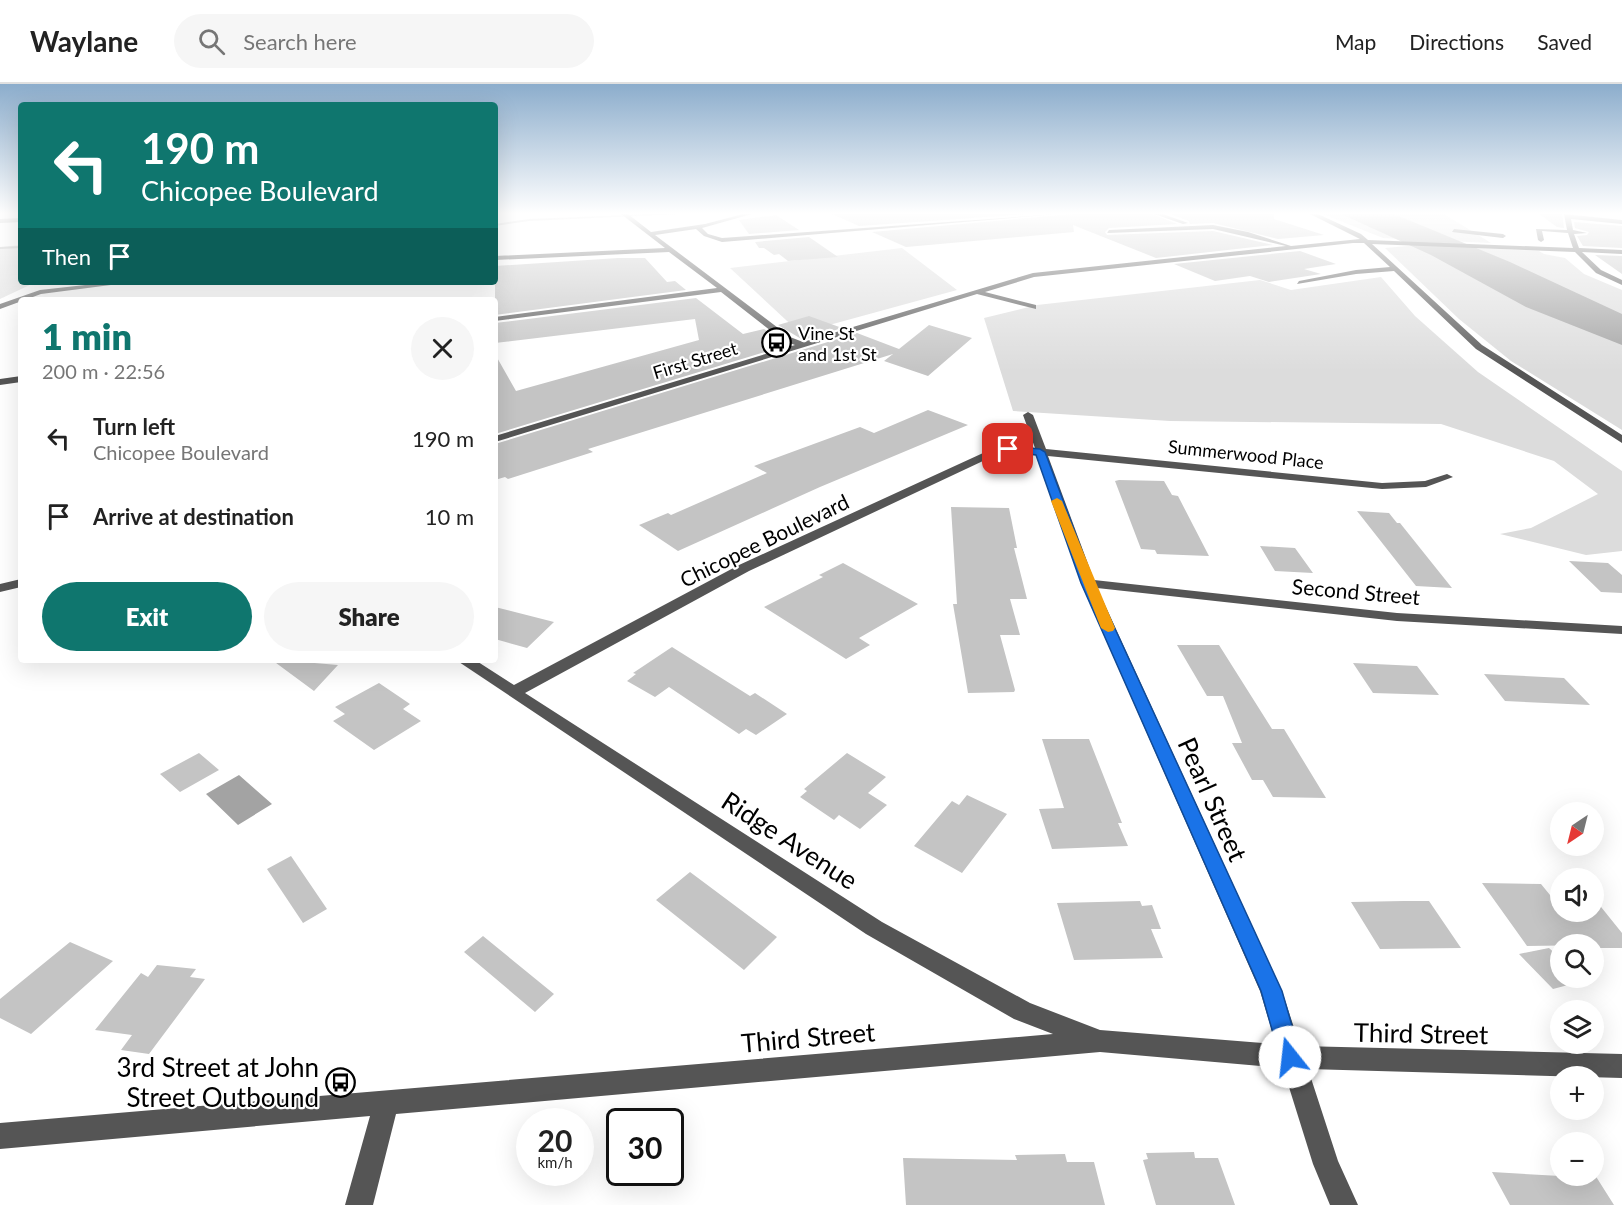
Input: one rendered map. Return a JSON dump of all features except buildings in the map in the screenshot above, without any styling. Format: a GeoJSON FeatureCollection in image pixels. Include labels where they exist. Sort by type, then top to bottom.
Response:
{"type":"FeatureCollection","features":[{"type":"Feature","properties":{"kind":"street"},"geometry":{"type":"LineString","coordinates":[[690,266],[787,339],[802,345]]}},
{"type":"Feature","properties":{"kind":"street","name":"First Street"},"geometry":{"type":"LineString","coordinates":[[498,439],[976,292],[1056,272],[1111,266]]}},
{"type":"Feature","properties":{"kind":"street"},"geometry":{"type":"LineString","coordinates":[[1390,266],[1479,347],[1622,440]]}},
{"type":"Feature","properties":{"kind":"street"},"geometry":{"type":"LineString","coordinates":[[1593,266],[1599,272],[1622,283]]}},
{"type":"Feature","properties":{"kind":"street"},"geometry":{"type":"LineString","coordinates":[[1299,283],[1356,272],[1393,269]]}},
{"type":"Feature","properties":{"kind":"street"},"geometry":{"type":"LineString","coordinates":[[23,297],[66,288],[98,285]]}},
{"type":"Feature","properties":{"kind":"street"},"geometry":{"type":"LineString","coordinates":[[498,319],[721,290]]}},
{"type":"Feature","properties":{"kind":"street"},"geometry":{"type":"LineString","coordinates":[[976,292],[1033,306]]}},
{"type":"Feature","properties":{"kind":"street"},"geometry":{"type":"LineString","coordinates":[[0,307],[18,299]]}},
{"type":"Feature","properties":{"kind":"street"},"geometry":{"type":"LineString","coordinates":[[0,382],[18,379]]}},
{"type":"Feature","properties":{"kind":"street","name":"Pearl Street"},"geometry":{"type":"LineString","coordinates":[[1028,415],[1088,583],[1272,991],[1290,1057],[1326,1164],[1344,1205]]}},
{"type":"Feature","properties":{"kind":"street","name":"Chicopee Boulevard"},"geometry":{"type":"LineString","coordinates":[[514,692],[744,568],[989,454],[1008,449],[1040,452]]}},
{"type":"Feature","properties":{"kind":"street","name":"Summerwood Place"},"geometry":{"type":"LineString","coordinates":[[1040,452],[1382,486],[1426,484],[1447,477]]}},
{"type":"Feature","properties":{"kind":"street","name":"Second Street"},"geometry":{"type":"LineString","coordinates":[[1088,583],[1397,617],[1622,630]]}},
{"type":"Feature","properties":{"kind":"street"},"geometry":{"type":"LineString","coordinates":[[0,588],[18,584]]}},
{"type":"Feature","properties":{"kind":"street","name":"Ridge Avenue"},"geometry":{"type":"LineString","coordinates":[[469,663],[874,928],[1022,1011],[1100,1041]]}},
{"type":"Feature","properties":{"kind":"street","name":"Third Street"},"geometry":{"type":"LineString","coordinates":[[0,1136],[1100,1041],[1290,1057],[1622,1066]]}},
{"type":"Feature","properties":{"kind":"street"},"geometry":{"type":"LineString","coordinates":[[359,1205],[387,1102]]}},
{"type":"Feature","properties":{"kind":"shaded area"},"geometry":{"type":"Polygon","coordinates":[[[0,266],[18,266],[18,285],[30,285],[0,299],[0,266]]]}},
{"type":"Feature","properties":{"kind":"shaded area"},"geometry":{"type":"Polygon","coordinates":[[[926,266],[957,290],[800,333],[730,268],[926,266]]]}},
{"type":"Feature","properties":{"kind":"shaded area"},"geometry":{"type":"Polygon","coordinates":[[[1404,266],[1575,266],[1584,274],[1622,290],[1622,430],[1511,361],[1459,319],[1404,266]]]}},
{"type":"Feature","properties":{"kind":"shaded area"},"geometry":{"type":"Polygon","coordinates":[[[1452,266],[1519,266],[1622,314],[1622,345],[1526,307],[1452,266]]]}},
{"type":"Feature","properties":{"kind":"shaded area"},"geometry":{"type":"Polygon","coordinates":[[[1381,277],[1415,316],[1478,372],[1622,471],[1622,551],[1586,555],[1500,534],[1531,528],[1598,494],[1554,461],[1441,424],[1170,421],[1013,411],[984,318],[1037,305],[1260,280],[1291,290],[1381,277]]]}},
{"type":"Feature","properties":{"kind":"shaded area"},"geometry":{"type":"Polygon","coordinates":[[[239,775],[272,804],[238,825],[206,794],[239,775]]]}},
{"type":"Feature","properties":{"kind":"slow traffic"},"geometry":{"type":"LineString","coordinates":[[1057,501],[1108,628]]}},
{"type":"Feature","properties":{"kind":"place","name":"Vine St and 1st St"},"geometry":{"type":"Point","coordinates":[777,343]}},
{"type":"Feature","properties":{"kind":"place","name":"3rd Street at John Street Outbound"},"geometry":{"type":"Point","coordinates":[340,1082]}},
{"type":"Feature","properties":{"kind":"route"},"geometry":{"type":"LineString","coordinates":[[1008,449],[1040,452],[1088,583],[1272,991],[1290,1057]]}}]}
